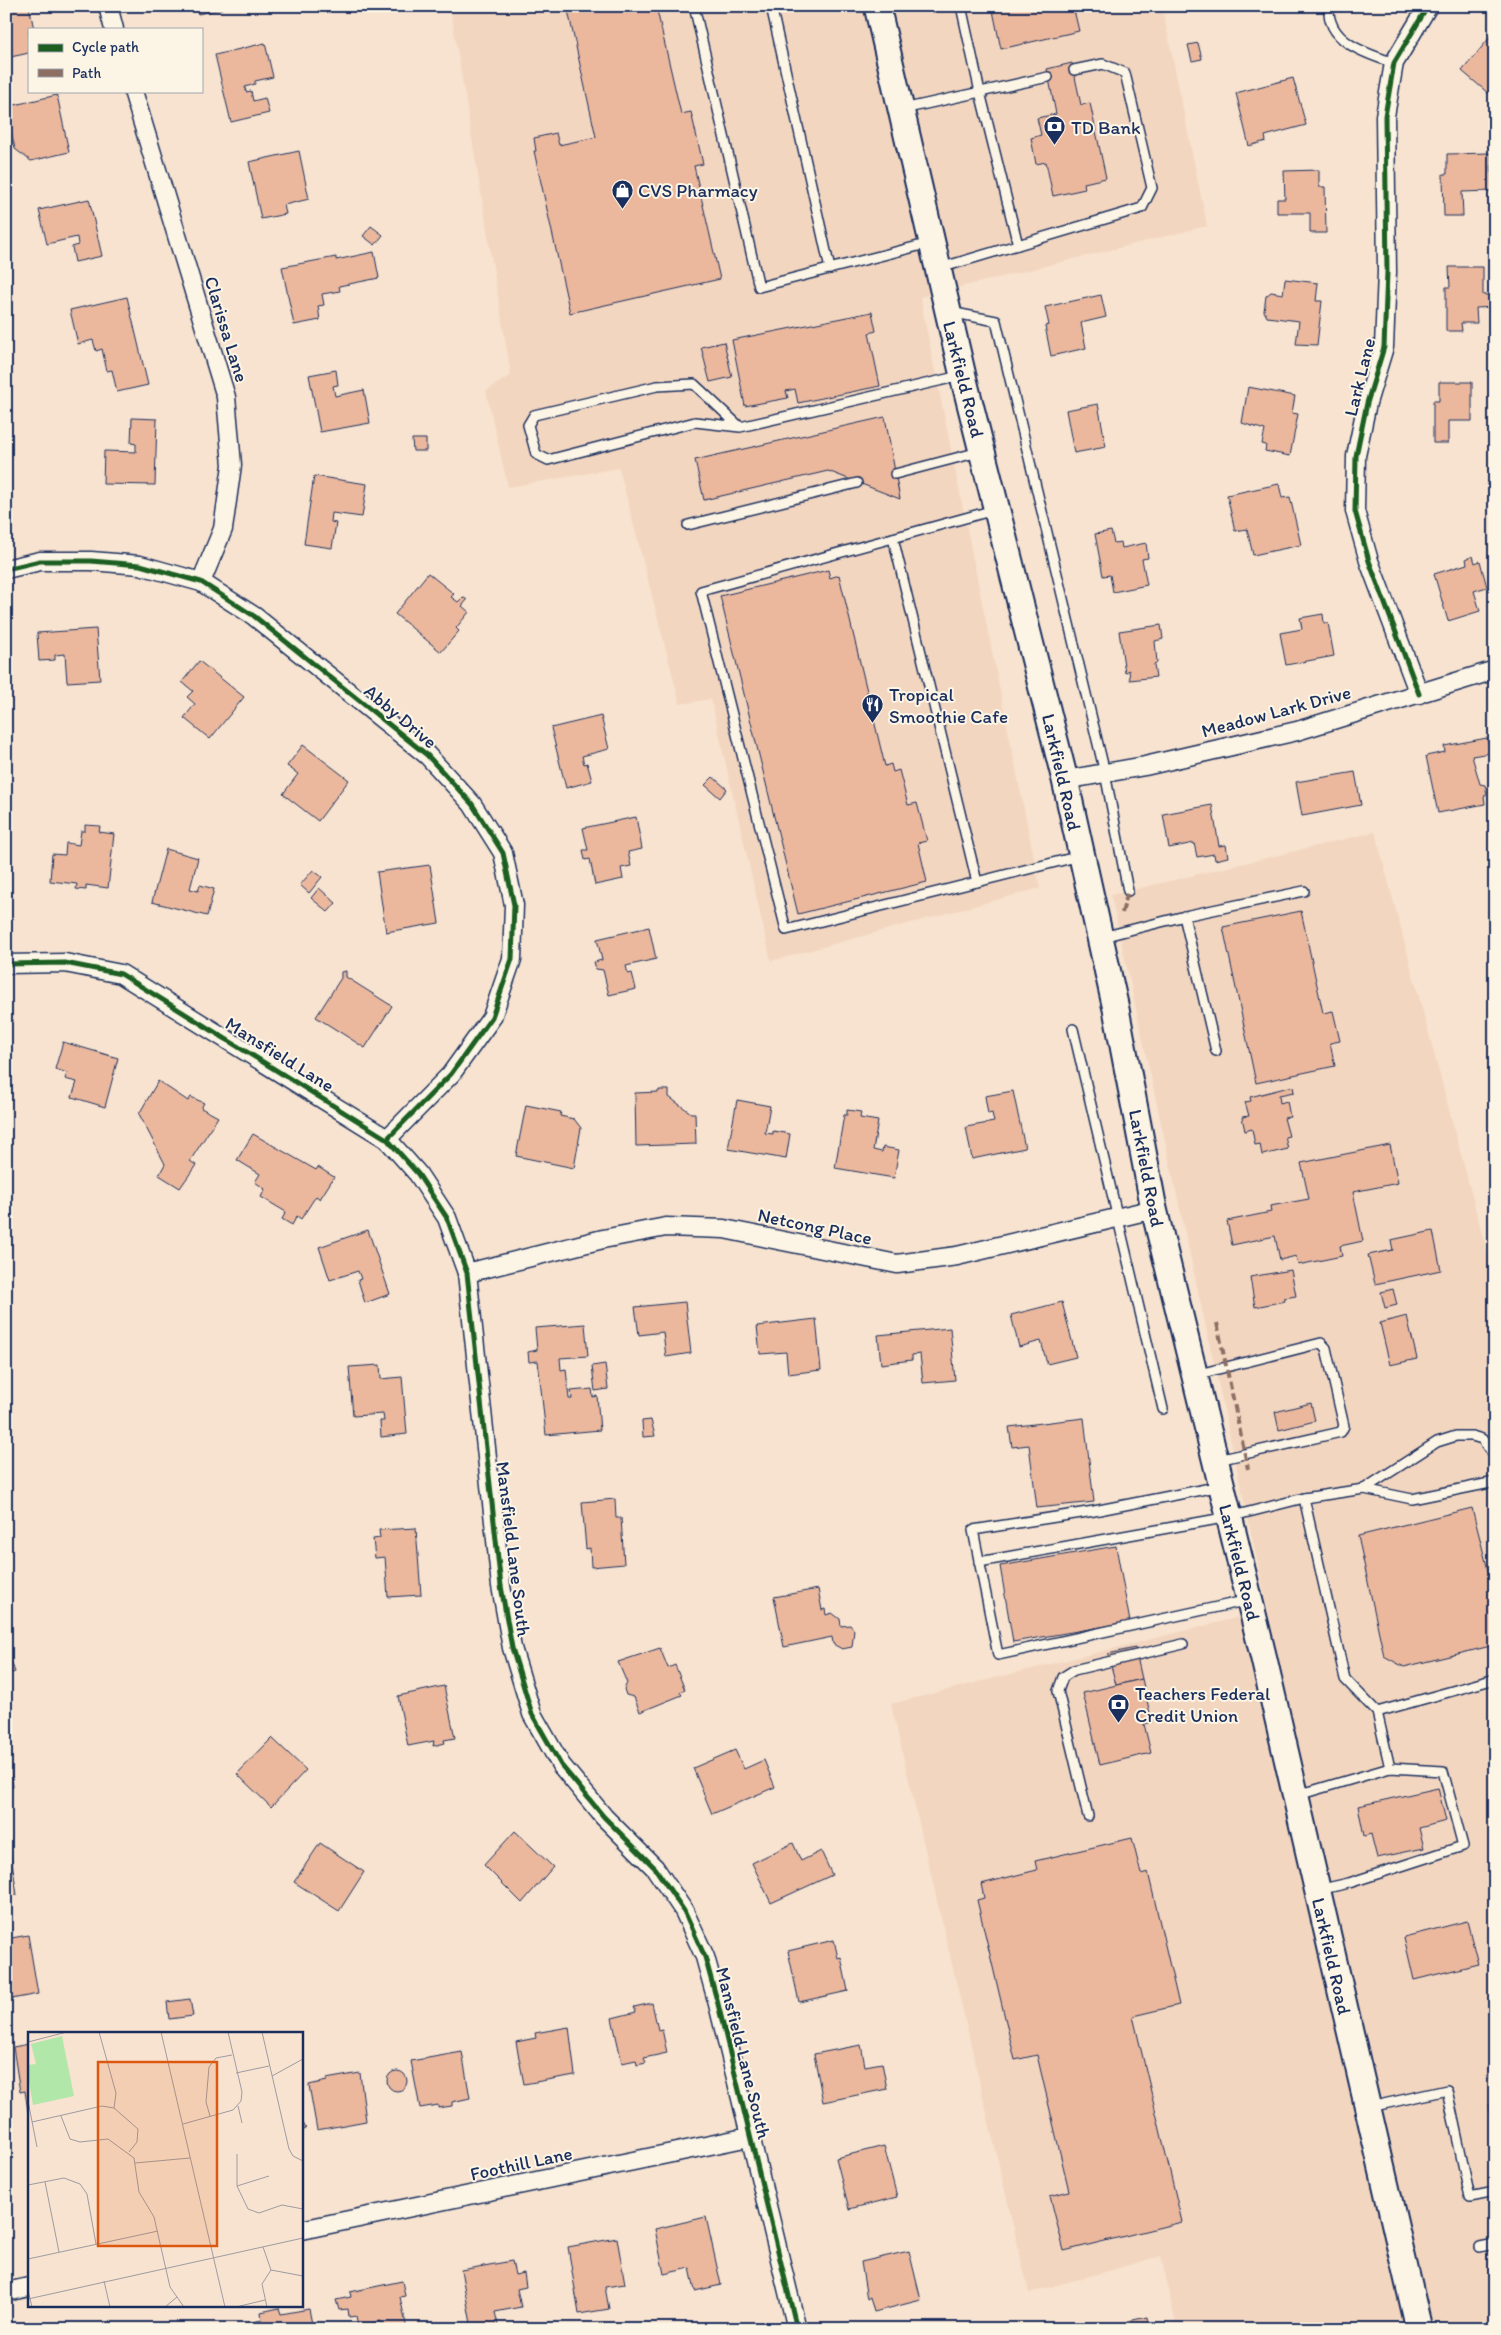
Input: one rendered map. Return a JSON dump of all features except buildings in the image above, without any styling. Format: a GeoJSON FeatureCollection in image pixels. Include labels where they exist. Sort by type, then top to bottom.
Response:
{"type":"FeatureCollection","features":[{"type":"Feature","properties":{"kind":"main road","name":"Larkfield Road"},"geometry":{"type":"LineString","coordinates":[[877,6],[963,376],[1065,780],[1116,1009],[1154,1209],[1250,1600],[1316,1890],[1420,2329]]}},
{"type":"Feature","properties":{"kind":"street"},"geometry":{"type":"LineString","coordinates":[[108,6],[114,28]]}},
{"type":"Feature","properties":{"kind":"street","name":"Lark Lane"},"geometry":{"type":"LineString","coordinates":[[1418,694],[1372,569],[1356,511],[1356,456],[1367,403],[1384,347],[1387,272],[1385,116],[1394,63],[1428,6]]}},
{"type":"Feature","properties":{"kind":"street","name":"Clarissa Lane"},"geometry":{"type":"LineString","coordinates":[[133,92],[226,397],[232,465],[224,529],[201,582]]}},
{"type":"Feature","properties":{"kind":"street","name":"Abby Drive"},"geometry":{"type":"LineString","coordinates":[[6,569],[40,561],[91,561],[140,565],[201,582],[254,616],[427,755],[472,804],[503,853],[514,904],[512,959],[492,1016],[451,1074],[387,1139]]}},
{"type":"Feature","properties":{"kind":"street","name":"Meadow Lark Drive"},"geometry":{"type":"LineString","coordinates":[[1065,780],[1297,731],[1495,670]]}},
{"type":"Feature","properties":{"kind":"street","name":"Mansfield Lane"},"geometry":{"type":"LineString","coordinates":[[6,964],[65,963],[120,974],[387,1139],[418,1174],[447,1218],[467,1273]]}},
{"type":"Feature","properties":{"kind":"street","name":"Netcong Place"},"geometry":{"type":"LineString","coordinates":[[467,1273],[603,1239],[666,1227],[724,1229],[897,1264],[957,1256],[1154,1209]]}},
{"type":"Feature","properties":{"kind":"street","name":"Mansfield Lane South"},"geometry":{"type":"LineString","coordinates":[[467,1273],[501,1586],[512,1648],[532,1714],[561,1765],[604,1817],[655,1868],[684,1911],[704,1957],[797,2329]]}},
{"type":"Feature","properties":{"kind":"street","name":"Foothill Lane"},"geometry":{"type":"LineString","coordinates":[[302,2230],[749,2137]]}},
{"type":"Feature","properties":{"kind":"street"},"geometry":{"type":"LineString","coordinates":[[6,2292],[28,2287]]}},
{"type":"Feature","properties":{"kind":"lane"},"geometry":{"type":"LineString","coordinates":[[694,6],[758,287],[932,243]]}},
{"type":"Feature","properties":{"kind":"lane"},"geometry":{"type":"LineString","coordinates":[[772,6],[830,268]]}},
{"type":"Feature","properties":{"kind":"lane"},"geometry":{"type":"LineString","coordinates":[[961,6],[1018,245]]}},
{"type":"Feature","properties":{"kind":"lane"},"geometry":{"type":"LineString","coordinates":[[1329,6],[1328,17],[1343,41],[1362,53],[1394,63]]}},
{"type":"Feature","properties":{"kind":"lane"},"geometry":{"type":"LineString","coordinates":[[938,268],[1142,208],[1152,188],[1125,73],[1103,64],[1074,70]]}},
{"type":"Feature","properties":{"kind":"lane"},"geometry":{"type":"LineString","coordinates":[[901,109],[1048,76]]}},
{"type":"Feature","properties":{"kind":"lane"},"geometry":{"type":"LineString","coordinates":[[948,311],[996,321],[1105,773],[1128,891]]}},
{"type":"Feature","properties":{"kind":"lane"},"geometry":{"type":"LineString","coordinates":[[740,427],[694,384],[657,386],[534,415],[528,425],[536,454],[548,460],[696,422],[740,427],[963,376]]}},
{"type":"Feature","properties":{"kind":"lane"},"geometry":{"type":"LineString","coordinates":[[895,474],[936,465],[982,451]]}},
{"type":"Feature","properties":{"kind":"lane"},"geometry":{"type":"LineString","coordinates":[[688,525],[857,483]]}},
{"type":"Feature","properties":{"kind":"lane"},"geometry":{"type":"LineString","coordinates":[[997,509],[701,591],[786,930],[1081,856]]}},
{"type":"Feature","properties":{"kind":"lane"},"geometry":{"type":"LineString","coordinates":[[893,538],[977,882]]}},
{"type":"Feature","properties":{"kind":"lane"},"geometry":{"type":"LineString","coordinates":[[1099,937],[1184,916],[1304,891]]}},
{"type":"Feature","properties":{"kind":"lane"},"geometry":{"type":"LineString","coordinates":[[1184,916],[1216,1050]]}},
{"type":"Feature","properties":{"kind":"lane"},"geometry":{"type":"LineString","coordinates":[[1073,1029],[1163,1409]]}},
{"type":"Feature","properties":{"kind":"lane"},"geometry":{"type":"LineString","coordinates":[[1195,1375],[1320,1343],[1326,1348],[1344,1426],[1341,1432],[1216,1460]]}},
{"type":"Feature","properties":{"kind":"lane"},"geometry":{"type":"LineString","coordinates":[[1364,1489],[1437,1442],[1456,1436],[1472,1436],[1482,1439],[1495,1457]]}},
{"type":"Feature","properties":{"kind":"lane"},"geometry":{"type":"LineString","coordinates":[[979,1562],[1229,1517],[1304,1498],[1364,1489],[1412,1499],[1495,1482]]}},
{"type":"Feature","properties":{"kind":"lane"},"geometry":{"type":"LineString","coordinates":[[1222,1486],[1094,1512],[973,1530],[998,1655],[1250,1600]]}},
{"type":"Feature","properties":{"kind":"lane"},"geometry":{"type":"LineString","coordinates":[[1304,1498],[1345,1679],[1377,1712],[1390,1768]]}},
{"type":"Feature","properties":{"kind":"lane"},"geometry":{"type":"LineString","coordinates":[[1088,1816],[1058,1691],[1063,1677],[1074,1670],[1183,1644]]}},
{"type":"Feature","properties":{"kind":"lane"},"geometry":{"type":"LineString","coordinates":[[1377,1712],[1495,1679]]}},
{"type":"Feature","properties":{"kind":"lane"},"geometry":{"type":"LineString","coordinates":[[1295,1796],[1390,1768],[1443,1771],[1463,1846],[1349,1883],[1316,1890]]}},
{"type":"Feature","properties":{"kind":"lane"},"geometry":{"type":"LineString","coordinates":[[1367,2108],[1447,2090],[1470,2197],[1495,2192]]}},
{"type":"Feature","properties":{"kind":"lane"},"geometry":{"type":"LineString","coordinates":[[1480,2247],[1495,2244]]}},
{"type":"Feature","properties":{"kind":"shaded area"},"geometry":{"type":"Polygon","coordinates":[[[450,6],[1162,6],[1207,226],[920,297],[1040,888],[771,961],[711,699],[680,704],[619,468],[508,487],[486,391],[511,375],[450,6]]]}},
{"type":"Feature","properties":{"kind":"shaded area"},"geometry":{"type":"Polygon","coordinates":[[[1375,832],[1495,1282],[1495,2329],[1177,2329],[1161,2256],[1029,2293],[891,1704],[1268,1610],[1111,895],[1375,832]]]}},
{"type":"Feature","properties":{"kind":"marked path"},"geometry":{"type":"LineString","coordinates":[[1122,913],[1128,891]]}},
{"type":"Feature","properties":{"kind":"marked path"},"geometry":{"type":"LineString","coordinates":[[1217,1323],[1248,1469]]}},
{"type":"Feature","properties":{"kind":"cycle path"},"geometry":{"type":"LineString","coordinates":[[1419,694],[1369,561],[1355,511],[1356,456],[1367,403],[1384,347],[1387,272],[1385,116],[1394,63],[1428,6]]}},
{"type":"Feature","properties":{"kind":"cycle path"},"geometry":{"type":"LineString","coordinates":[[6,569],[40,561],[91,561],[140,565],[201,582],[254,616],[427,755],[472,804],[503,853],[514,905],[512,959],[492,1017],[451,1074],[387,1139]]}},
{"type":"Feature","properties":{"kind":"cycle path"},"geometry":{"type":"LineString","coordinates":[[6,964],[65,963],[121,974],[387,1139],[418,1174],[447,1218],[467,1273],[501,1586],[512,1648],[532,1714],[561,1765],[604,1817],[655,1868],[684,1911],[705,1957],[797,2329]]}},
{"type":"Feature","properties":{"kind":"place","name":"TD Bank"},"geometry":{"type":"Point","coordinates":[1055,146]}},
{"type":"Feature","properties":{"kind":"place","name":"CVS Pharmacy"},"geometry":{"type":"Point","coordinates":[622,209]}},
{"type":"Feature","properties":{"kind":"place","name":"Tropical Smoothie Cafe"},"geometry":{"type":"Point","coordinates":[873,724]}},
{"type":"Feature","properties":{"kind":"place","name":"Teachers Federal Credit Union"},"geometry":{"type":"Point","coordinates":[1119,1723]}}]}
